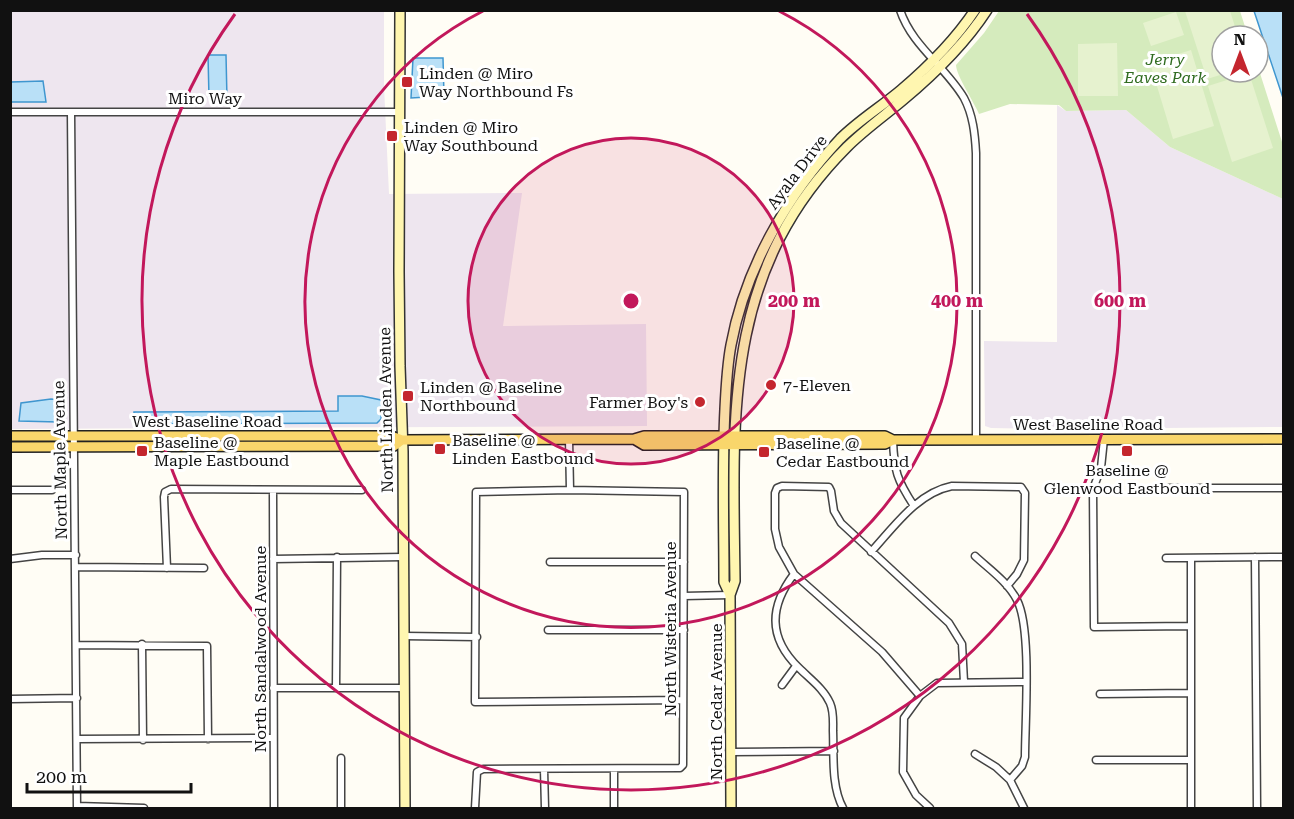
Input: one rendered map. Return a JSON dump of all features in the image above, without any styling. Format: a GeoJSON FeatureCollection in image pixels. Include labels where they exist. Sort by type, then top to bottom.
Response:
{"type":"FeatureCollection","features":[{"type":"Feature","properties":{"kind":"main road","name":"North Linden Avenue"},"geometry":{"type":"LineString","coordinates":[[400,10],[400,366],[405,808]]}},
{"type":"Feature","properties":{"kind":"main road","name":"Ayala Drive"},"geometry":{"type":"LineString","coordinates":[[735,440],[739,368],[749,316],[771,256],[787,223],[814,184],[847,147],[904,99],[936,63],[975,10]]}},
{"type":"Feature","properties":{"kind":"main road","name":"Ayala Drive"},"geometry":{"type":"LineString","coordinates":[[723,441],[728,364],[734,327],[742,298],[780,218],[798,191],[840,139],[965,39],[987,10]]}},
{"type":"Feature","properties":{"kind":"main road","name":"West Baseline Road"},"geometry":{"type":"LineString","coordinates":[[10,436],[391,436],[402,440],[634,439],[644,436],[723,441],[885,436],[893,440],[1284,439]]}},
{"type":"Feature","properties":{"kind":"main road","name":"West Baseline Road"},"geometry":{"type":"LineString","coordinates":[[10,447],[393,446],[402,440]]}},
{"type":"Feature","properties":{"kind":"main road","name":"North Cedar Avenue"},"geometry":{"type":"LineString","coordinates":[[732,808],[730,595],[735,581],[735,440]]}},
{"type":"Feature","properties":{"kind":"main road","name":"North Cedar Avenue"},"geometry":{"type":"LineString","coordinates":[[723,441],[724,582],[730,595]]}},
{"type":"Feature","properties":{"kind":"street"},"geometry":{"type":"LineString","coordinates":[[900,10],[908,30],[963,98],[971,116],[975,137],[976,439]]}},
{"type":"Feature","properties":{"kind":"street","name":"Miro Way"},"geometry":{"type":"LineString","coordinates":[[10,112],[400,112]]}},
{"type":"Feature","properties":{"kind":"street","name":"North Maple Avenue"},"geometry":{"type":"LineString","coordinates":[[71,112],[77,807]]}},
{"type":"Feature","properties":{"kind":"street"},"geometry":{"type":"LineString","coordinates":[[569,439],[570,490],[476,492],[475,702],[683,700]]}},
{"type":"Feature","properties":{"kind":"street"},"geometry":{"type":"LineString","coordinates":[[1104,439],[1101,468],[1093,489],[1094,627],[1190,626]]}},
{"type":"Feature","properties":{"kind":"street"},"geometry":{"type":"LineString","coordinates":[[893,440],[899,483],[914,506]]}},
{"type":"Feature","properties":{"kind":"street"},"geometry":{"type":"LineString","coordinates":[[920,696],[882,652],[794,574],[779,548],[775,529],[777,488],[782,486],[829,487],[834,511],[841,523],[949,622],[962,644],[964,682]]}},
{"type":"Feature","properties":{"kind":"street"},"geometry":{"type":"LineString","coordinates":[[871,552],[914,506],[927,495],[941,488],[952,486],[1021,487],[1025,493],[1024,560],[1017,574],[1007,586]]}},
{"type":"Feature","properties":{"kind":"street"},"geometry":{"type":"LineString","coordinates":[[1169,488],[1284,488]]}},
{"type":"Feature","properties":{"kind":"street"},"geometry":{"type":"LineString","coordinates":[[10,490],[52,490]]}},
{"type":"Feature","properties":{"kind":"street"},"geometry":{"type":"LineString","coordinates":[[167,568],[164,497],[168,490],[362,490]]}},
{"type":"Feature","properties":{"kind":"street","name":"North Sandalwood Avenue"},"geometry":{"type":"LineString","coordinates":[[273,490],[274,808]]}},
{"type":"Feature","properties":{"kind":"street","name":"North Wisteria Avenue"},"geometry":{"type":"LineString","coordinates":[[570,490],[684,492],[683,765],[680,768],[614,769]]}},
{"type":"Feature","properties":{"kind":"street"},"geometry":{"type":"LineString","coordinates":[[10,559],[42,555],[76,555]]}},
{"type":"Feature","properties":{"kind":"street"},"geometry":{"type":"LineString","coordinates":[[975,556],[1007,586],[1017,600],[1023,620],[1026,682],[1025,757],[1022,766],[1010,780]]}},
{"type":"Feature","properties":{"kind":"street"},"geometry":{"type":"LineString","coordinates":[[273,559],[403,557]]}},
{"type":"Feature","properties":{"kind":"street"},"geometry":{"type":"LineString","coordinates":[[1255,557],[1257,808]]}},
{"type":"Feature","properties":{"kind":"street"},"geometry":{"type":"LineString","coordinates":[[1166,558],[1284,557]]}},
{"type":"Feature","properties":{"kind":"street"},"geometry":{"type":"LineString","coordinates":[[336,688],[337,558]]}},
{"type":"Feature","properties":{"kind":"street"},"geometry":{"type":"LineString","coordinates":[[1191,559],[1191,808]]}},
{"type":"Feature","properties":{"kind":"street"},"geometry":{"type":"LineString","coordinates":[[550,562],[684,562]]}},
{"type":"Feature","properties":{"kind":"street"},"geometry":{"type":"LineString","coordinates":[[76,567],[204,568]]}},
{"type":"Feature","properties":{"kind":"street"},"geometry":{"type":"LineString","coordinates":[[794,574],[783,588],[778,601],[776,631],[782,647],[796,666],[822,690],[830,703],[833,717],[836,789],[843,808]]}},
{"type":"Feature","properties":{"kind":"street"},"geometry":{"type":"LineString","coordinates":[[684,596],[730,595]]}},
{"type":"Feature","properties":{"kind":"street"},"geometry":{"type":"LineString","coordinates":[[548,630],[684,630]]}},
{"type":"Feature","properties":{"kind":"street"},"geometry":{"type":"LineString","coordinates":[[404,636],[477,637]]}},
{"type":"Feature","properties":{"kind":"street"},"geometry":{"type":"LineString","coordinates":[[142,644],[143,740]]}},
{"type":"Feature","properties":{"kind":"street"},"geometry":{"type":"LineString","coordinates":[[76,645],[207,646],[208,740]]}},
{"type":"Feature","properties":{"kind":"street"},"geometry":{"type":"LineString","coordinates":[[782,686],[796,666]]}},
{"type":"Feature","properties":{"kind":"street"},"geometry":{"type":"LineString","coordinates":[[930,808],[916,795],[903,772],[904,718],[920,696],[937,683],[1026,682]]}},
{"type":"Feature","properties":{"kind":"street"},"geometry":{"type":"LineString","coordinates":[[273,688],[404,688]]}},
{"type":"Feature","properties":{"kind":"street"},"geometry":{"type":"LineString","coordinates":[[1100,694],[1190,693]]}},
{"type":"Feature","properties":{"kind":"street"},"geometry":{"type":"LineString","coordinates":[[10,699],[76,698]]}},
{"type":"Feature","properties":{"kind":"street"},"geometry":{"type":"LineString","coordinates":[[77,739],[273,738]]}},
{"type":"Feature","properties":{"kind":"street"},"geometry":{"type":"LineString","coordinates":[[731,752],[834,751]]}},
{"type":"Feature","properties":{"kind":"street"},"geometry":{"type":"LineString","coordinates":[[975,754],[996,767],[1010,780],[1024,808]]}},
{"type":"Feature","properties":{"kind":"street"},"geometry":{"type":"LineString","coordinates":[[340,758],[340,808]]}},
{"type":"Feature","properties":{"kind":"street"},"geometry":{"type":"LineString","coordinates":[[1096,760],[1190,760]]}},
{"type":"Feature","properties":{"kind":"street"},"geometry":{"type":"LineString","coordinates":[[475,808],[477,772],[483,769],[614,769],[614,808]]}},
{"type":"Feature","properties":{"kind":"street"},"geometry":{"type":"LineString","coordinates":[[544,769],[545,808]]}},
{"type":"Feature","properties":{"kind":"street"},"geometry":{"type":"LineString","coordinates":[[77,807],[144,808]]}},
{"type":"Feature","properties":{"kind":"shaded area"},"geometry":{"type":"Polygon","coordinates":[[[10,11],[384,11],[384,86],[389,194],[522,193],[503,326],[646,324],[647,426],[11,429],[10,11]]]}},
{"type":"Feature","properties":{"kind":"shaded area"},"geometry":{"type":"Polygon","coordinates":[[[1057,105],[1066,111],[1126,110],[1170,147],[1283,199],[1283,427],[1058,429],[985,426],[984,341],[1057,342],[1057,105]]]}},
{"type":"Feature","properties":{"kind":"green space","name":"Jerry Eaves Park"},"geometry":{"type":"Polygon","coordinates":[[[999,11],[1240,11],[1244,24],[1210,24],[1210,84],[1263,84],[1283,145],[1283,199],[1170,147],[1126,110],[1066,111],[1059,105],[1010,104],[979,114],[956,65],[984,33],[999,11]]]}},
{"type":"Feature","properties":{"kind":"green space"},"geometry":{"type":"Polygon","coordinates":[[[1185,11],[1230,11],[1234,24],[1210,24],[1210,78],[1207,79],[1185,11]]]}},
{"type":"Feature","properties":{"kind":"green space"},"geometry":{"type":"Polygon","coordinates":[[[1176,12],[1184,35],[1151,46],[1143,23],[1176,12]]]}},
{"type":"Feature","properties":{"kind":"green space"},"geometry":{"type":"Polygon","coordinates":[[[1117,43],[1118,96],[1078,96],[1078,44],[1117,43]]]}},
{"type":"Feature","properties":{"kind":"green space"},"geometry":{"type":"Polygon","coordinates":[[[1191,50],[1214,126],[1173,139],[1150,63],[1191,50]]]}},
{"type":"Feature","properties":{"kind":"green space"},"geometry":{"type":"Polygon","coordinates":[[[1253,84],[1273,148],[1232,162],[1208,86],[1253,84]]]}},
{"type":"Feature","properties":{"kind":"water"},"geometry":{"type":"Polygon","coordinates":[[[1254,11],[1283,11],[1283,98],[1270,59],[1270,24],[1258,24],[1254,11]]]}},
{"type":"Feature","properties":{"kind":"water"},"geometry":{"type":"Polygon","coordinates":[[[208,55],[226,55],[227,99],[209,98],[208,55]]]}},
{"type":"Feature","properties":{"kind":"water"},"geometry":{"type":"Polygon","coordinates":[[[413,58],[443,58],[444,96],[411,98],[413,58]]]}},
{"type":"Feature","properties":{"kind":"water"},"geometry":{"type":"Polygon","coordinates":[[[43,81],[46,102],[11,102],[11,82],[43,81]]]}},
{"type":"Feature","properties":{"kind":"water"},"geometry":{"type":"Polygon","coordinates":[[[338,396],[362,396],[381,400],[381,419],[377,423],[134,424],[134,412],[338,411],[338,396]]]}},
{"type":"Feature","properties":{"kind":"water"},"geometry":{"type":"Polygon","coordinates":[[[61,400],[58,422],[19,421],[21,403],[61,400]]]}},
{"type":"Feature","properties":{"kind":"place","name":"Linden @ Miro Way Northbound Fs"},"geometry":{"type":"Point","coordinates":[407,82]}},
{"type":"Feature","properties":{"kind":"place","name":"Linden @ Miro Way Southbound"},"geometry":{"type":"Point","coordinates":[392,136]}},
{"type":"Feature","properties":{"kind":"place","name":"7-Eleven"},"geometry":{"type":"Point","coordinates":[771,385]}},
{"type":"Feature","properties":{"kind":"place","name":"Linden @ Baseline Northbound"},"geometry":{"type":"Point","coordinates":[408,396]}},
{"type":"Feature","properties":{"kind":"place","name":"Farmer Boy's"},"geometry":{"type":"Point","coordinates":[700,402]}},
{"type":"Feature","properties":{"kind":"place","name":"Baseline @ Linden Eastbound"},"geometry":{"type":"Point","coordinates":[440,449]}},
{"type":"Feature","properties":{"kind":"place","name":"Baseline @ Maple Eastbound"},"geometry":{"type":"Point","coordinates":[142,451]}},
{"type":"Feature","properties":{"kind":"place","name":"Baseline @ Glenwood Eastbound"},"geometry":{"type":"Point","coordinates":[1127,451]}},
{"type":"Feature","properties":{"kind":"place","name":"Baseline @ Cedar Eastbound"},"geometry":{"type":"Point","coordinates":[764,452]}}]}
